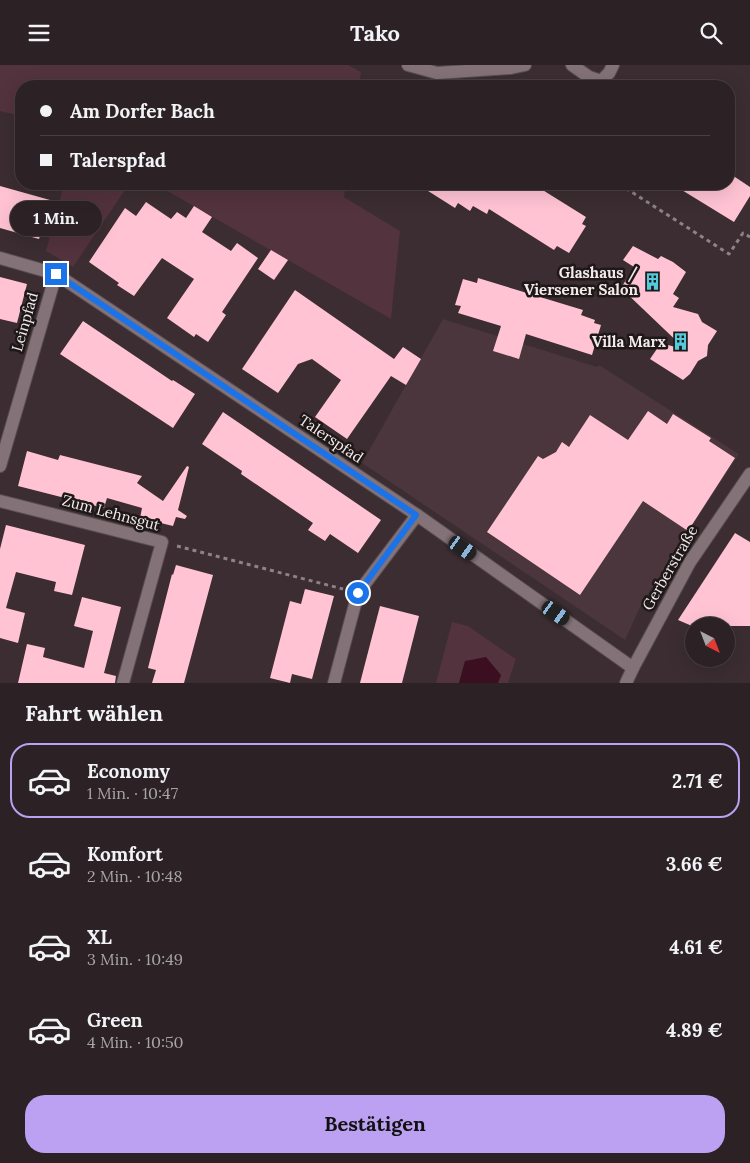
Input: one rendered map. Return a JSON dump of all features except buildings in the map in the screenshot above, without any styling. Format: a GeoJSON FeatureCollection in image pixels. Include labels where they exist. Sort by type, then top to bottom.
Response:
{"type":"FeatureCollection","features":[{"type":"Feature","properties":{"kind":"street"},"geometry":{"type":"LineString","coordinates":[[408,65],[437,73],[511,68],[526,65]]}},
{"type":"Feature","properties":{"kind":"street"},"geometry":{"type":"LineString","coordinates":[[572,65],[589,77],[598,80]]}},
{"type":"Feature","properties":{"kind":"street"},"geometry":{"type":"LineString","coordinates":[[602,80],[609,73],[613,65]]}},
{"type":"Feature","properties":{"kind":"street","name":"Talerspfad"},"geometry":{"type":"LineString","coordinates":[[0,258],[56,274],[416,515],[633,668]]}},
{"type":"Feature","properties":{"kind":"street","name":"Leinpfad"},"geometry":{"type":"LineString","coordinates":[[0,466],[56,274]]}},
{"type":"Feature","properties":{"kind":"street","name":"Gerberstraße"},"geometry":{"type":"LineString","coordinates":[[626,683],[690,562],[750,475]]}},
{"type":"Feature","properties":{"kind":"street","name":"Zum Lehnsgut"},"geometry":{"type":"LineString","coordinates":[[0,501],[162,542],[123,683]]}},
{"type":"Feature","properties":{"kind":"street"},"geometry":{"type":"LineString","coordinates":[[334,683],[358,593],[416,515]]}},
{"type":"Feature","properties":{"kind":"path"},"geometry":{"type":"LineString","coordinates":[[628,190],[729,254],[743,233],[750,237]]}},
{"type":"Feature","properties":{"kind":"path"},"geometry":{"type":"LineString","coordinates":[[162,542],[358,593]]}},
{"type":"Feature","properties":{"kind":"shaded area"},"geometry":{"type":"Polygon","coordinates":[[[0,65],[348,65],[361,72],[360,80],[15,80],[15,115],[0,111],[0,65]]]}},
{"type":"Feature","properties":{"kind":"shaded area"},"geometry":{"type":"Polygon","coordinates":[[[62,190],[125,190],[73,267],[46,251],[62,190]]]}},
{"type":"Feature","properties":{"kind":"shaded area"},"geometry":{"type":"Polygon","coordinates":[[[165,190],[345,190],[344,197],[400,231],[391,319],[165,190]]]}},
{"type":"Feature","properties":{"kind":"shaded area"},"geometry":{"type":"Polygon","coordinates":[[[443,319],[597,367],[599,365],[739,454],[642,603],[625,640],[362,463],[443,319]]]}},
{"type":"Feature","properties":{"kind":"shaded area"},"geometry":{"type":"Polygon","coordinates":[[[452,622],[468,626],[516,659],[508,683],[498,683],[501,675],[465,661],[459,683],[436,683],[452,622]]]}},
{"type":"Feature","properties":{"kind":"shaded area"},"geometry":{"type":"Polygon","coordinates":[[[486,657],[501,675],[498,683],[459,683],[465,661],[486,657]]]}},
{"type":"Feature","properties":{"kind":"place","name":"Glashaus / Viersener Salon"},"geometry":{"type":"Point","coordinates":[652,282]}},
{"type":"Feature","properties":{"kind":"place","name":"Villa Marx"},"geometry":{"type":"Point","coordinates":[680,342]}},
{"type":"Feature","properties":{"kind":"route"},"geometry":{"type":"LineString","coordinates":[[56,274],[416,515],[358,593]]}}]}
